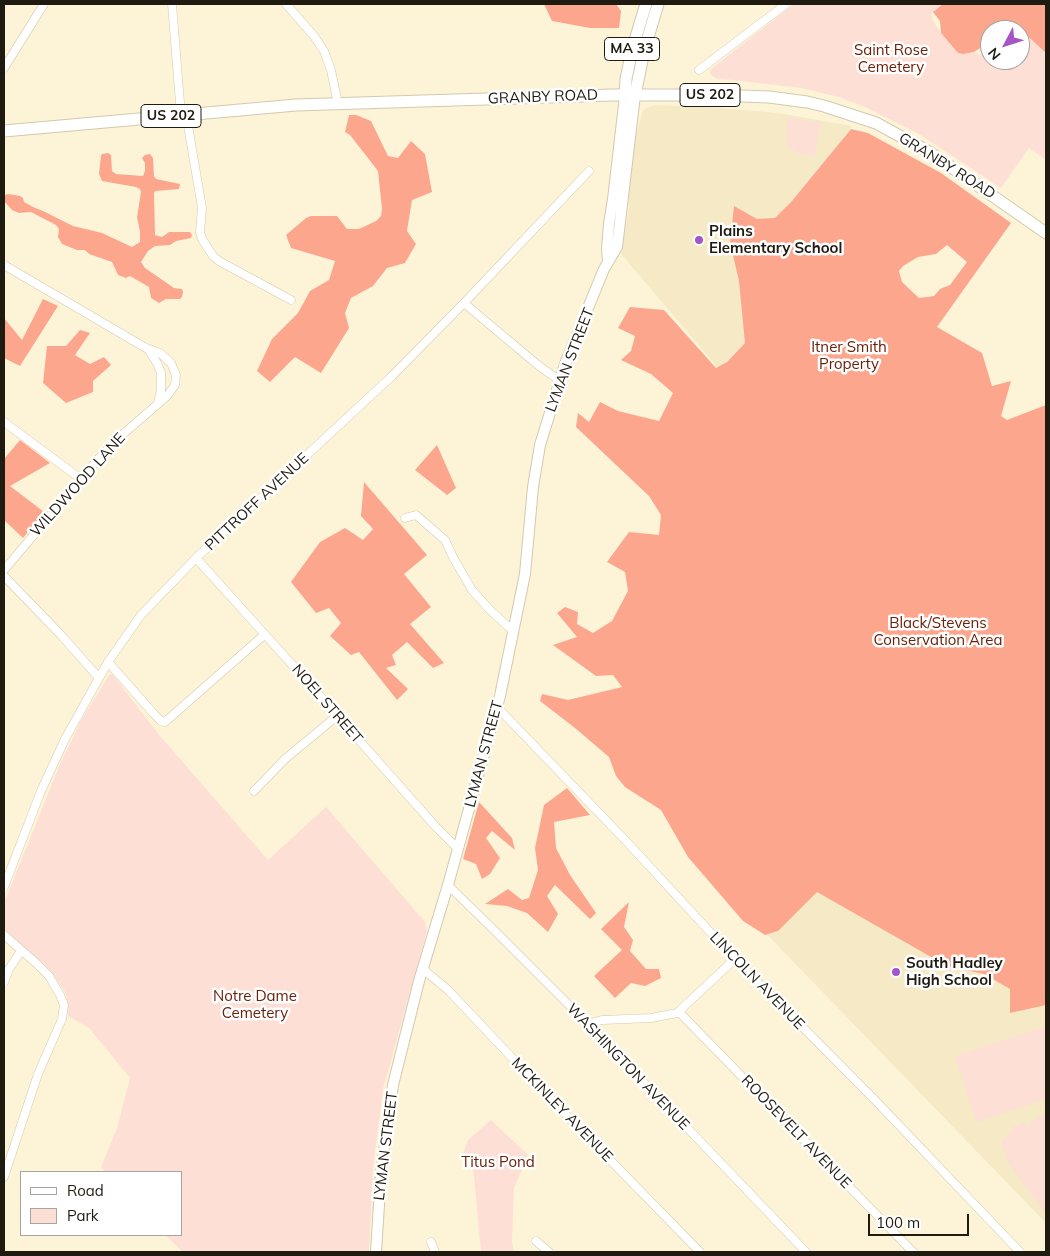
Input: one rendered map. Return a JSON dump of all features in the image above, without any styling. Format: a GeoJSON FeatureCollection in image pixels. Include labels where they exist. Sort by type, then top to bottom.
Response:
{"type":"FeatureCollection","features":[{"type":"Feature","properties":{"kind":"main road","name":"MA 33"},"geometry":{"type":"LineString","coordinates":[[630,95],[626,79],[632,50],[646,4]]}},
{"type":"Feature","properties":{"kind":"main road","name":"MA 33"},"geometry":{"type":"LineString","coordinates":[[630,95],[658,4]]}},
{"type":"Feature","properties":{"kind":"main road","name":"GRANBY ROAD"},"geometry":{"type":"LineString","coordinates":[[4,131],[268,107],[630,95],[716,94],[769,97],[807,102],[850,113],[876,123],[932,153],[1046,233]]}},
{"type":"Feature","properties":{"kind":"main road","name":"LYMAN STREET"},"geometry":{"type":"LineString","coordinates":[[376,1252],[381,1173],[391,1093],[423,969],[497,707],[525,574],[536,465],[540,445],[559,380],[608,261],[617,247],[621,218],[630,95]]}},
{"type":"Feature","properties":{"kind":"street"},"geometry":{"type":"LineString","coordinates":[[4,68],[44,4]]}},
{"type":"Feature","properties":{"kind":"street"},"geometry":{"type":"LineString","coordinates":[[172,4],[184,115],[202,208],[200,232],[202,239],[213,256],[219,261],[291,300]]}},
{"type":"Feature","properties":{"kind":"street"},"geometry":{"type":"LineString","coordinates":[[699,70],[786,4]]}},
{"type":"Feature","properties":{"kind":"street"},"geometry":{"type":"LineString","coordinates":[[289,5],[324,51],[331,70],[338,104]]}},
{"type":"Feature","properties":{"kind":"street","name":"PITTROFF AVENUE"},"geometry":{"type":"LineString","coordinates":[[4,887],[60,748],[108,662],[148,606],[196,558],[352,415],[464,303],[589,171]]}},
{"type":"Feature","properties":{"kind":"street","name":"WILDWOOD LANE"},"geometry":{"type":"LineString","coordinates":[[4,265],[146,348],[164,356],[172,363],[176,380],[168,396],[122,435],[81,479],[4,570]]}},
{"type":"Feature","properties":{"kind":"street"},"geometry":{"type":"LineString","coordinates":[[464,303],[539,366],[559,380]]}},
{"type":"Feature","properties":{"kind":"street","name":"WILDWOOD LANE"},"geometry":{"type":"LineString","coordinates":[[146,348],[158,363],[161,373],[161,390],[157,404]]}},
{"type":"Feature","properties":{"kind":"street"},"geometry":{"type":"LineString","coordinates":[[4,422],[81,479]]}},
{"type":"Feature","properties":{"kind":"street"},"geometry":{"type":"LineString","coordinates":[[405,518],[416,515],[445,540],[472,590],[513,631]]}},
{"type":"Feature","properties":{"kind":"street","name":"NOEL STREET"},"geometry":{"type":"LineString","coordinates":[[196,558],[436,827],[458,849]]}},
{"type":"Feature","properties":{"kind":"street"},"geometry":{"type":"LineString","coordinates":[[4,576],[99,678]]}},
{"type":"Feature","properties":{"kind":"street"},"geometry":{"type":"LineString","coordinates":[[108,662],[154,714],[163,721],[171,718],[264,634]]}},
{"type":"Feature","properties":{"kind":"street","name":"LINCOLN AVENUE"},"geometry":{"type":"LineString","coordinates":[[497,707],[616,830],[735,959],[880,1105],[1020,1252]]}},
{"type":"Feature","properties":{"kind":"street"},"geometry":{"type":"LineString","coordinates":[[254,791],[285,759],[337,716]]}},
{"type":"Feature","properties":{"kind":"street","name":"WASHINGTON AVENUE"},"geometry":{"type":"LineString","coordinates":[[448,885],[588,1024],[806,1252]]}},
{"type":"Feature","properties":{"kind":"street"},"geometry":{"type":"LineString","coordinates":[[4,935],[36,963],[54,982],[62,1000],[64,1012],[38,1074],[4,1177]]}},
{"type":"Feature","properties":{"kind":"street"},"geometry":{"type":"LineString","coordinates":[[4,982],[9,969],[21,951]]}},
{"type":"Feature","properties":{"kind":"street"},"geometry":{"type":"LineString","coordinates":[[588,1024],[602,1020],[664,1016],[679,1012],[735,959]]}},
{"type":"Feature","properties":{"kind":"street","name":"MCKINLEY AVENUE"},"geometry":{"type":"LineString","coordinates":[[423,969],[448,990],[569,1118],[700,1252]]}},
{"type":"Feature","properties":{"kind":"street","name":"ROOSEVELT AVENUE"},"geometry":{"type":"LineString","coordinates":[[679,1012],[913,1252]]}},
{"type":"Feature","properties":{"kind":"street"},"geometry":{"type":"LineString","coordinates":[[536,1241],[549,1252]]}},
{"type":"Feature","properties":{"kind":"street"},"geometry":{"type":"LineString","coordinates":[[431,1242],[435,1252]]}},
{"type":"Feature","properties":{"kind":"shaded area","name":"Plains Elementary School"},"geometry":{"type":"Polygon","coordinates":[[[654,105],[778,113],[852,126],[778,227],[745,343],[719,369],[621,254],[629,208],[629,176],[634,143],[643,110],[654,105]]]}},
{"type":"Feature","properties":{"kind":"shaded area","name":"South Hadley High School"},"geometry":{"type":"Polygon","coordinates":[[[818,665],[1046,1002],[1046,1223],[750,917],[818,665]]]}},
{"type":"Feature","properties":{"kind":"green space"},"geometry":{"type":"Polygon","coordinates":[[[544,4],[616,4],[621,11],[619,28],[590,28],[552,21],[544,4]]]}},
{"type":"Feature","properties":{"kind":"green space","name":"Saint Rose Cemetery"},"geometry":{"type":"Polygon","coordinates":[[[794,4],[943,4],[931,15],[933,21],[958,53],[974,52],[980,55],[980,70],[1030,70],[1030,38],[1046,53],[1046,160],[1029,148],[1001,188],[919,134],[865,107],[839,97],[801,88],[715,78],[710,73],[711,69],[794,4]]]}},
{"type":"Feature","properties":{"kind":"green space"},"geometry":{"type":"Polygon","coordinates":[[[943,4],[1046,4],[1046,53],[1030,38],[1030,20],[980,20],[980,48],[974,52],[958,53],[941,33],[940,21],[933,12],[943,4]]]}},
{"type":"Feature","properties":{"kind":"green space"},"geometry":{"type":"Polygon","coordinates":[[[349,115],[356,115],[371,121],[388,156],[398,158],[411,141],[425,154],[432,192],[412,200],[407,231],[416,244],[405,263],[387,268],[373,286],[351,298],[345,313],[349,328],[321,373],[295,357],[270,382],[257,371],[272,339],[298,313],[310,291],[329,280],[335,261],[291,248],[286,235],[311,216],[337,216],[347,229],[359,229],[376,221],[381,216],[378,171],[350,135],[345,132],[349,115]]]}},
{"type":"Feature","properties":{"kind":"green space"},"geometry":{"type":"Polygon","coordinates":[[[788,117],[818,121],[821,124],[815,156],[798,153],[788,146],[786,135],[788,117]]]}},
{"type":"Feature","properties":{"kind":"green space"},"geometry":{"type":"Polygon","coordinates":[[[851,129],[868,133],[941,173],[1011,223],[937,327],[982,353],[992,386],[1011,381],[1001,416],[1007,420],[1046,405],[1046,1005],[1010,1013],[1010,989],[984,974],[947,966],[817,892],[778,931],[765,935],[743,921],[688,857],[661,810],[625,787],[616,776],[609,757],[540,701],[542,694],[568,700],[622,687],[613,675],[596,676],[553,645],[577,637],[557,613],[565,607],[578,612],[577,624],[593,633],[612,621],[628,591],[625,572],[607,562],[629,532],[659,535],[661,515],[649,496],[576,427],[578,413],[589,422],[600,402],[618,411],[659,421],[673,393],[651,374],[621,360],[631,351],[635,336],[618,328],[630,307],[664,310],[716,368],[727,362],[745,343],[739,281],[730,242],[734,206],[757,219],[775,218],[792,201],[851,129]],[[947,245],[936,254],[918,257],[903,266],[899,271],[902,282],[919,298],[934,296],[940,289],[950,285],[967,262],[947,245]]]}},
{"type":"Feature","properties":{"kind":"green space"},"geometry":{"type":"Polygon","coordinates":[[[108,153],[111,155],[112,171],[116,174],[143,176],[145,163],[142,158],[150,154],[153,158],[154,176],[156,179],[180,184],[179,189],[156,191],[154,193],[155,235],[162,237],[169,232],[190,232],[191,238],[176,241],[170,245],[155,246],[148,251],[141,262],[145,268],[174,288],[182,289],[182,297],[180,299],[166,299],[159,303],[151,298],[149,287],[130,276],[126,278],[118,275],[112,262],[89,254],[85,250],[77,250],[62,244],[58,237],[59,229],[56,225],[31,212],[19,213],[12,210],[4,201],[5,195],[8,194],[20,196],[24,202],[73,226],[102,233],[132,247],[140,242],[137,217],[141,192],[136,187],[102,181],[99,174],[101,156],[108,153]]]}},
{"type":"Feature","properties":{"kind":"green space"},"geometry":{"type":"Polygon","coordinates":[[[43,299],[58,306],[20,366],[4,358],[4,318],[22,340],[43,299]]]}},
{"type":"Feature","properties":{"kind":"green space"},"geometry":{"type":"Polygon","coordinates":[[[80,330],[90,333],[75,355],[90,364],[104,357],[111,365],[93,381],[93,392],[66,403],[43,383],[47,346],[66,346],[80,330]]]}},
{"type":"Feature","properties":{"kind":"green space"},"geometry":{"type":"Polygon","coordinates":[[[20,440],[50,463],[10,486],[44,512],[23,538],[4,520],[4,459],[20,440]]]}},
{"type":"Feature","properties":{"kind":"green space"},"geometry":{"type":"Polygon","coordinates":[[[437,445],[456,488],[447,495],[415,470],[437,445]]]}},
{"type":"Feature","properties":{"kind":"green space"},"geometry":{"type":"Polygon","coordinates":[[[364,482],[427,555],[404,574],[431,607],[410,624],[444,663],[433,668],[407,642],[392,655],[396,665],[386,668],[408,689],[397,700],[359,652],[351,655],[330,636],[341,623],[329,608],[316,613],[291,582],[320,542],[345,528],[363,540],[373,529],[361,516],[364,482]]]}},
{"type":"Feature","properties":{"kind":"green space","name":"Notre Dame Cemetery"},"geometry":{"type":"Polygon","coordinates":[[[110,674],[113,675],[160,736],[268,860],[326,807],[425,922],[427,931],[383,1089],[373,1167],[369,1252],[183,1252],[166,1236],[182,1236],[182,1171],[104,1171],[101,1167],[117,1128],[130,1078],[89,1028],[68,1016],[67,998],[64,990],[48,968],[4,929],[4,903],[60,764],[82,719],[110,674]]]}},
{"type":"Feature","properties":{"kind":"green space"},"geometry":{"type":"Polygon","coordinates":[[[567,788],[590,815],[554,822],[556,848],[570,875],[596,913],[590,919],[555,885],[547,896],[558,914],[548,932],[527,913],[507,906],[485,904],[508,889],[522,900],[529,898],[538,870],[535,848],[544,805],[567,788]]]}},
{"type":"Feature","properties":{"kind":"green space"},"geometry":{"type":"Polygon","coordinates":[[[479,802],[512,838],[515,850],[492,831],[486,838],[500,858],[490,874],[482,879],[476,864],[463,859],[479,802]]]}},
{"type":"Feature","properties":{"kind":"green space"},"geometry":{"type":"Polygon","coordinates":[[[629,902],[624,927],[633,940],[630,951],[646,969],[659,969],[661,978],[645,986],[631,983],[615,998],[594,976],[622,950],[601,929],[629,902]]]}},
{"type":"Feature","properties":{"kind":"green space"},"geometry":{"type":"Polygon","coordinates":[[[1046,1026],[1046,1099],[977,1122],[955,1056],[1046,1026]]]}},
{"type":"Feature","properties":{"kind":"green space"},"geometry":{"type":"Polygon","coordinates":[[[1046,1114],[1046,1214],[1011,1166],[1002,1145],[1003,1139],[1008,1136],[1013,1127],[1024,1122],[1026,1127],[1038,1117],[1046,1114]]]}},
{"type":"Feature","properties":{"kind":"green space","name":"Titus Pond"},"geometry":{"type":"Polygon","coordinates":[[[491,1120],[528,1155],[514,1188],[512,1243],[514,1252],[481,1252],[473,1165],[461,1159],[468,1140],[491,1120]]]}},
{"type":"Feature","properties":{"kind":"place","name":"Plains Elementary School"},"geometry":{"type":"Point","coordinates":[699,240]}},
{"type":"Feature","properties":{"kind":"place","name":"South Hadley High School"},"geometry":{"type":"Point","coordinates":[896,972]}},
{"type":"Feature","properties":{"kind":"park label","name":"Itner Smith Property"},"geometry":{"type":"Point","coordinates":[849,356]}},
{"type":"Feature","properties":{"kind":"park label","name":"Black/Stevens Conservation Area"},"geometry":{"type":"Point","coordinates":[938,632]}}]}
